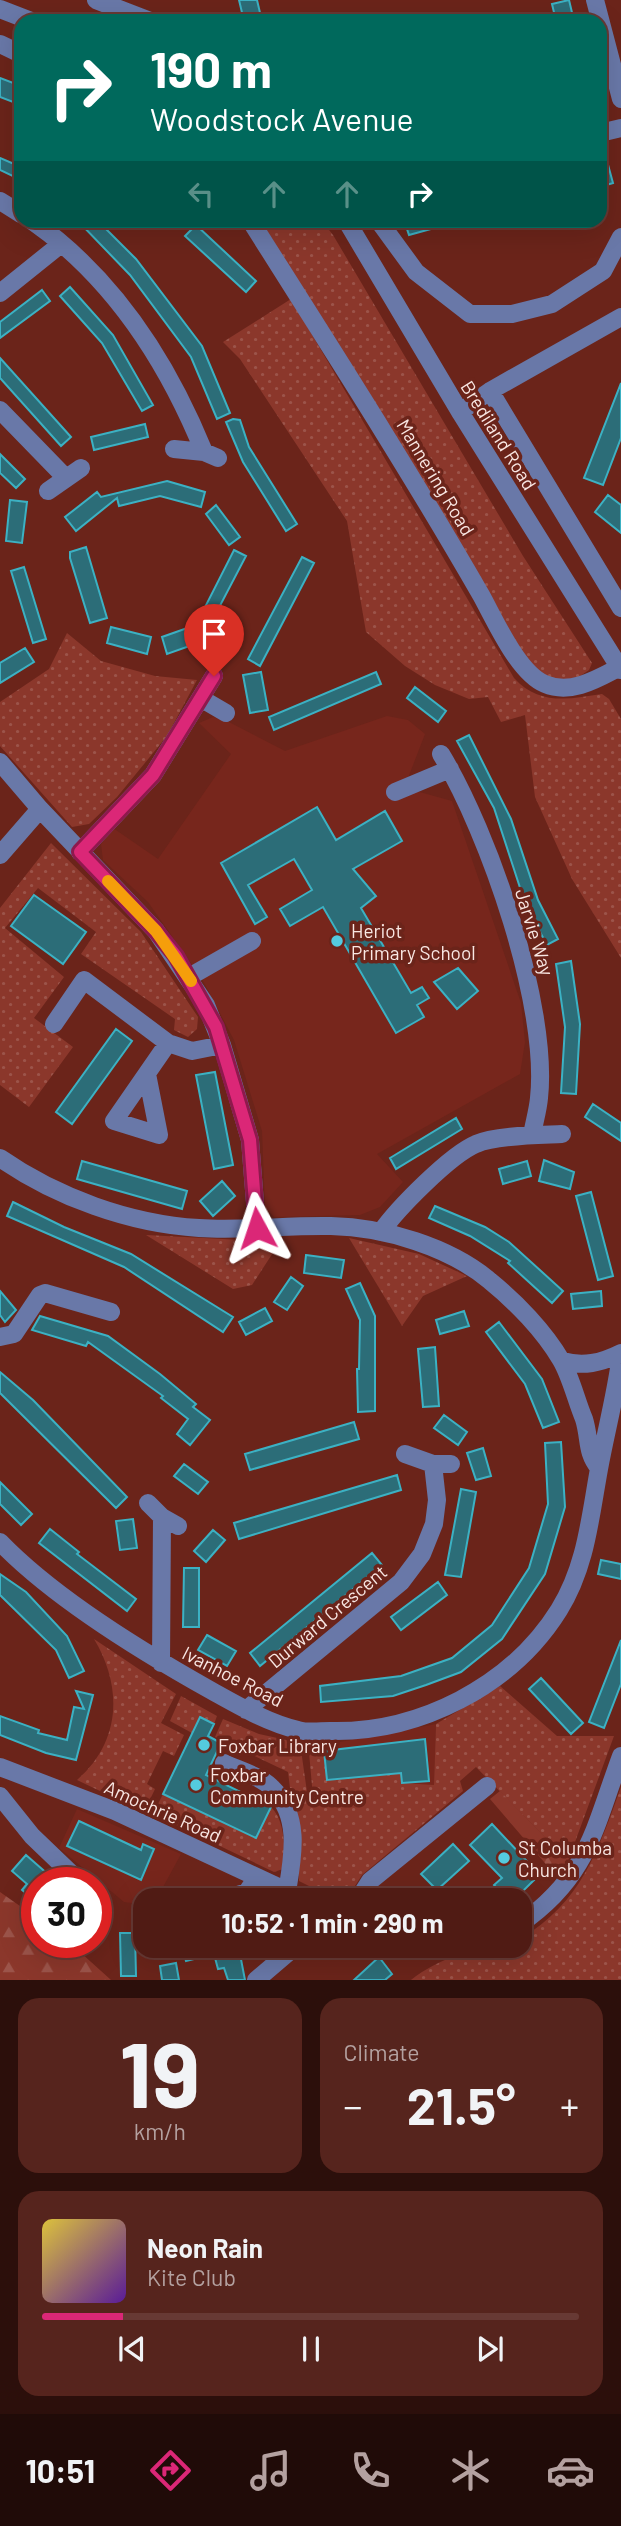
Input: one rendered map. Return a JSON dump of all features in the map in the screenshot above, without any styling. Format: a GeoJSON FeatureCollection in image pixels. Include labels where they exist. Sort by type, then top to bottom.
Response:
{"type":"FeatureCollection","features":[{"type":"Feature","properties":{"kind":"street"},"geometry":{"type":"LineString","coordinates":[[105,2],[133,14]]}},
{"type":"Feature","properties":{"kind":"street"},"geometry":{"type":"LineString","coordinates":[[607,46],[621,99]]}},
{"type":"Feature","properties":{"kind":"street"},"geometry":{"type":"LineString","coordinates":[[41,228],[119,301],[142,331],[211,455],[174,449]]}},
{"type":"Feature","properties":{"kind":"street","name":"Mannering Road"},"geometry":{"type":"LineString","coordinates":[[255,228],[425,496],[517,658],[543,684],[565,689],[620,668]]}},
{"type":"Feature","properties":{"kind":"street","name":"Brediland Road"},"geometry":{"type":"LineString","coordinates":[[351,228],[460,412],[620,668]]}},
{"type":"Feature","properties":{"kind":"street"},"geometry":{"type":"LineString","coordinates":[[384,228],[416,272],[471,314],[512,314],[552,304],[603,271],[621,237]]}},
{"type":"Feature","properties":{"kind":"street"},"geometry":{"type":"LineString","coordinates":[[0,293],[61,244]]}},
{"type":"Feature","properties":{"kind":"street"},"geometry":{"type":"LineString","coordinates":[[460,412],[490,391],[621,317]]}},
{"type":"Feature","properties":{"kind":"street","name":"Brediland Road"},"geometry":{"type":"LineString","coordinates":[[490,391],[621,608]]}},
{"type":"Feature","properties":{"kind":"street"},"geometry":{"type":"LineString","coordinates":[[0,410],[73,473],[48,491]]}},
{"type":"Feature","properties":{"kind":"street"},"geometry":{"type":"LineString","coordinates":[[80,852],[153,775],[214,676]]}},
{"type":"Feature","properties":{"kind":"street"},"geometry":{"type":"LineString","coordinates":[[202,699],[226,713]]}},
{"type":"Feature","properties":{"kind":"street","name":"Jarvie Way"},"geometry":{"type":"LineString","coordinates":[[395,792],[445,761],[462,788],[498,883],[530,988],[539,1068],[539,1097],[532,1135]]}},
{"type":"Feature","properties":{"kind":"street"},"geometry":{"type":"LineString","coordinates":[[0,762],[40,809],[156,931],[206,1005],[222,1045],[250,1140],[257,1228]]}},
{"type":"Feature","properties":{"kind":"street"},"geometry":{"type":"LineString","coordinates":[[0,855],[40,809]]}},
{"type":"Feature","properties":{"kind":"street"},"geometry":{"type":"LineString","coordinates":[[189,977],[252,941]]}},
{"type":"Feature","properties":{"kind":"street"},"geometry":{"type":"LineString","coordinates":[[54,1024],[83,980],[168,1043],[192,1051],[222,1045]]}},
{"type":"Feature","properties":{"kind":"street"},"geometry":{"type":"LineString","coordinates":[[146,1074],[168,1043]]}},
{"type":"Feature","properties":{"kind":"street"},"geometry":{"type":"LineString","coordinates":[[381,1232],[393,1215],[430,1179],[476,1143],[532,1135],[562,1134]]}},
{"type":"Feature","properties":{"kind":"street"},"geometry":{"type":"LineString","coordinates":[[0,1158],[62,1193],[130,1217],[197,1228],[334,1226],[381,1232],[457,1259],[489,1280],[531,1321],[562,1361],[588,1430],[590,1457],[599,1468]]}},
{"type":"Feature","properties":{"kind":"street"},"geometry":{"type":"LineString","coordinates":[[0,1337],[14,1334],[40,1295],[46,1293],[111,1312]]}},
{"type":"Feature","properties":{"kind":"street"},"geometry":{"type":"LineString","coordinates":[[562,1361],[577,1365],[598,1363],[621,1354]]}},
{"type":"Feature","properties":{"kind":"street","name":"Ivanhoe Road"},"geometry":{"type":"LineString","coordinates":[[0,1542],[96,1618],[161,1662],[246,1710],[299,1731],[354,1732],[403,1723],[444,1708],[497,1677],[531,1646],[558,1611],[575,1579],[591,1528],[599,1468],[616,1397],[621,1354]]}},
{"type":"Feature","properties":{"kind":"street"},"geometry":{"type":"LineString","coordinates":[[405,1454],[433,1464],[451,1464]]}},
{"type":"Feature","properties":{"kind":"street","name":"Durward Crescent"},"geometry":{"type":"LineString","coordinates":[[246,1710],[401,1582],[422,1554],[434,1524],[437,1500],[433,1464]]}},
{"type":"Feature","properties":{"kind":"street"},"geometry":{"type":"LineString","coordinates":[[148,1503],[162,1517],[178,1526]]}},
{"type":"Feature","properties":{"kind":"street"},"geometry":{"type":"LineString","coordinates":[[161,1662],[162,1517]]}},
{"type":"Feature","properties":{"kind":"street"},"geometry":{"type":"LineString","coordinates":[[532,1914],[560,1892],[579,1867],[621,1756]]}},
{"type":"Feature","properties":{"kind":"street"},"geometry":{"type":"LineString","coordinates":[[224,1763],[271,1786],[285,1803],[292,1822],[293,1860],[288,1888]]}},
{"type":"Feature","properties":{"kind":"street","name":"Amochrie Road"},"geometry":{"type":"LineString","coordinates":[[0,1767],[115,1811],[279,1888]]}},
{"type":"Feature","properties":{"kind":"street"},"geometry":{"type":"LineString","coordinates":[[366,1888],[370,1881],[487,1786]]}},
{"type":"Feature","properties":{"kind":"street"},"geometry":{"type":"LineString","coordinates":[[0,1796],[32,1836],[64,1867]]}},
{"type":"Feature","properties":{"kind":"street"},"geometry":{"type":"LineString","coordinates":[[250,1888],[257,1877]]}},
{"type":"Feature","properties":{"kind":"street"},"geometry":{"type":"LineString","coordinates":[[256,1980],[282,1958]]}},
{"type":"Feature","properties":{"kind":"shaded area","name":"Heriot Primary School"},"geometry":{"type":"Polygon","coordinates":[[[387,716],[408,720],[425,734],[408,778],[416,791],[452,801],[521,1003],[525,1042],[520,1074],[377,1154],[403,1182],[380,1207],[360,1215],[274,1217],[265,1207],[262,1131],[234,1040],[202,979],[148,902],[103,860],[101,844],[113,828],[158,859],[231,754],[199,723],[213,717],[229,722],[285,751],[387,716]]]}},
{"type":"Feature","properties":{"kind":"shaded area"},"geometry":{"type":"Polygon","coordinates":[[[436,1724],[434,1785],[327,1780],[324,1745],[436,1724]]]}},
{"type":"Feature","properties":{"kind":"shaded area"},"geometry":{"type":"Polygon","coordinates":[[[77,1809],[181,1854],[163,1888],[133,1888],[133,1903],[124,1902],[112,1892],[112,1867],[82,1867],[59,1848],[77,1809]]]}},
{"type":"Feature","properties":{"kind":"green space"},"geometry":{"type":"Polygon","coordinates":[[[260,228],[328,228],[333,235],[523,556],[592,663],[589,670],[570,683],[548,680],[525,660],[260,228]]]}},
{"type":"Feature","properties":{"kind":"green space"},"geometry":{"type":"Polygon","coordinates":[[[291,299],[514,678],[524,687],[544,697],[567,699],[602,694],[609,699],[621,719],[621,958],[572,879],[535,797],[525,715],[501,722],[488,697],[469,699],[435,685],[405,666],[366,632],[347,521],[240,359],[223,342],[291,299]]]}},
{"type":"Feature","properties":{"kind":"green space"},"geometry":{"type":"Polygon","coordinates":[[[67,633],[101,661],[155,676],[197,680],[167,736],[117,797],[89,824],[72,827],[0,746],[0,702],[49,669],[67,633]]]}},
{"type":"Feature","properties":{"kind":"green space"},"geometry":{"type":"Polygon","coordinates":[[[51,843],[141,932],[198,1017],[197,1029],[188,1037],[174,1030],[175,1019],[81,954],[96,932],[38,888],[5,928],[64,977],[34,1018],[73,1047],[29,1107],[0,1085],[0,908],[51,843]]]}},
{"type":"Feature","properties":{"kind":"green space"},"geometry":{"type":"Polygon","coordinates":[[[146,1235],[280,1242],[252,1285],[233,1289],[146,1235]]]}},
{"type":"Feature","properties":{"kind":"green space"},"geometry":{"type":"Polygon","coordinates":[[[349,1238],[419,1254],[467,1276],[423,1296],[402,1326],[349,1238]]]}},
{"type":"Feature","properties":{"kind":"green space"},"geometry":{"type":"Polygon","coordinates":[[[94,1639],[176,1694],[161,1723],[184,1735],[174,1756],[163,1751],[147,1784],[155,1789],[144,1812],[77,1780],[92,1765],[102,1749],[113,1713],[110,1676],[94,1639]]]}},
{"type":"Feature","properties":{"kind":"green space"},"geometry":{"type":"Polygon","coordinates":[[[500,1686],[557,1736],[614,1736],[568,1861],[476,1767],[460,1781],[463,1791],[362,1875],[354,1888],[313,1888],[299,1881],[299,1826],[291,1803],[313,1797],[309,1752],[324,1751],[327,1780],[401,1773],[403,1783],[434,1785],[436,1724],[500,1686]]]}},
{"type":"Feature","properties":{"kind":"green space"},"geometry":{"type":"Polygon","coordinates":[[[181,1696],[217,1716],[214,1724],[200,1717],[192,1733],[170,1721],[181,1696]]]}},
{"type":"Feature","properties":{"kind":"green space"},"geometry":{"type":"Polygon","coordinates":[[[223,1719],[259,1734],[300,1743],[307,1792],[291,1796],[288,1772],[215,1737],[223,1719]]]}},
{"type":"Feature","properties":{"kind":"green space"},"geometry":{"type":"Polygon","coordinates":[[[621,1787],[621,1980],[411,1980],[451,1958],[532,1958],[532,1931],[573,1892],[604,1833],[621,1787]]]}},
{"type":"Feature","properties":{"kind":"green space"},"geometry":{"type":"Polygon","coordinates":[[[500,1791],[568,1861],[556,1876],[490,1799],[500,1791]]]}},
{"type":"Feature","properties":{"kind":"green space"},"geometry":{"type":"Polygon","coordinates":[[[163,1794],[256,1838],[271,1807],[282,1828],[283,1869],[274,1872],[153,1814],[163,1794]]]}},
{"type":"Feature","properties":{"kind":"green space"},"geometry":{"type":"Polygon","coordinates":[[[0,1892],[21,1907],[21,1958],[87,1958],[111,1980],[0,1980],[0,1892]]]}},
{"type":"Feature","properties":{"kind":"building"},"geometry":{"type":"Polygon","coordinates":[[[239,0],[257,0],[260,14],[242,14],[239,0]]]}},
{"type":"Feature","properties":{"kind":"building"},"geometry":{"type":"Polygon","coordinates":[[[569,0],[572,14],[554,14],[552,4],[569,0]]]}},
{"type":"Feature","properties":{"kind":"building"},"geometry":{"type":"Polygon","coordinates":[[[0,78],[14,83],[14,102],[0,97],[0,78]]]}},
{"type":"Feature","properties":{"kind":"building"},"geometry":{"type":"Polygon","coordinates":[[[0,158],[14,164],[14,177],[0,170],[0,158]]]}},
{"type":"Feature","properties":{"kind":"building"},"geometry":{"type":"Polygon","coordinates":[[[607,161],[613,183],[607,185],[607,161]]]}},
{"type":"Feature","properties":{"kind":"building"},"geometry":{"type":"Polygon","coordinates":[[[85,228],[105,228],[136,259],[202,346],[230,413],[217,419],[191,357],[130,275],[85,228]]]}},
{"type":"Feature","properties":{"kind":"building"},"geometry":{"type":"Polygon","coordinates":[[[193,228],[199,228],[256,281],[246,292],[185,236],[193,228]]]}},
{"type":"Feature","properties":{"kind":"building"},"geometry":{"type":"Polygon","coordinates":[[[407,228],[434,228],[409,235],[407,228]]]}},
{"type":"Feature","properties":{"kind":"building"},"geometry":{"type":"Polygon","coordinates":[[[70,287],[113,335],[153,405],[142,411],[102,343],[60,296],[70,287]]]}},
{"type":"Feature","properties":{"kind":"building"},"geometry":{"type":"Polygon","coordinates":[[[42,290],[50,301],[0,338],[0,322],[42,290]]]}},
{"type":"Feature","properties":{"kind":"building"},"geometry":{"type":"Polygon","coordinates":[[[0,358],[71,437],[61,446],[0,378],[0,358]]]}},
{"type":"Feature","properties":{"kind":"building"},"geometry":{"type":"Polygon","coordinates":[[[621,383],[621,438],[603,485],[584,478],[621,383]]]}},
{"type":"Feature","properties":{"kind":"building"},"geometry":{"type":"Polygon","coordinates":[[[240,420],[249,447],[297,524],[286,531],[243,462],[226,422],[240,420]]]}},
{"type":"Feature","properties":{"kind":"building"},"geometry":{"type":"Polygon","coordinates":[[[145,424],[148,437],[94,450],[91,437],[145,424]]]}},
{"type":"Feature","properties":{"kind":"building"},"geometry":{"type":"Polygon","coordinates":[[[0,454],[25,479],[16,488],[0,473],[0,454]]]}},
{"type":"Feature","properties":{"kind":"building"},"geometry":{"type":"Polygon","coordinates":[[[167,481],[205,492],[201,507],[160,496],[119,506],[117,498],[76,531],[65,517],[97,492],[101,497],[167,481]]]}},
{"type":"Feature","properties":{"kind":"building"},"geometry":{"type":"Polygon","coordinates":[[[608,495],[621,505],[621,533],[595,512],[608,495]]]}},
{"type":"Feature","properties":{"kind":"building"},"geometry":{"type":"Polygon","coordinates":[[[10,500],[27,502],[22,543],[6,541],[10,500]]]}},
{"type":"Feature","properties":{"kind":"building"},"geometry":{"type":"Polygon","coordinates":[[[216,505],[240,537],[229,545],[206,514],[216,505]]]}},
{"type":"Feature","properties":{"kind":"building"},"geometry":{"type":"Polygon","coordinates":[[[86,547],[107,618],[90,623],[70,558],[70,552],[86,547]]]}},
{"type":"Feature","properties":{"kind":"building"},"geometry":{"type":"Polygon","coordinates":[[[234,550],[246,556],[201,642],[167,654],[162,637],[196,625],[234,550]]]}},
{"type":"Feature","properties":{"kind":"building"},"geometry":{"type":"Polygon","coordinates":[[[302,557],[314,563],[260,666],[248,659],[302,557]]]}},
{"type":"Feature","properties":{"kind":"building"},"geometry":{"type":"Polygon","coordinates":[[[24,567],[46,639],[33,643],[11,571],[24,567]]]}},
{"type":"Feature","properties":{"kind":"building"},"geometry":{"type":"Polygon","coordinates":[[[111,627],[151,637],[147,654],[107,643],[111,627]]]}},
{"type":"Feature","properties":{"kind":"building"},"geometry":{"type":"Polygon","coordinates":[[[25,648],[34,662],[0,683],[0,663],[25,648]]]}},
{"type":"Feature","properties":{"kind":"building"},"geometry":{"type":"Polygon","coordinates":[[[261,672],[268,710],[250,713],[243,675],[261,672]]]}},
{"type":"Feature","properties":{"kind":"building"},"geometry":{"type":"Polygon","coordinates":[[[376,672],[381,684],[274,730],[269,717],[376,672]]]}},
{"type":"Feature","properties":{"kind":"building"},"geometry":{"type":"Polygon","coordinates":[[[415,687],[446,711],[438,722],[407,698],[415,687]]]}},
{"type":"Feature","properties":{"kind":"building"},"geometry":{"type":"Polygon","coordinates":[[[469,735],[511,819],[538,900],[558,939],[547,945],[526,906],[494,808],[457,741],[469,735]]]}},
{"type":"Feature","properties":{"kind":"building"},"geometry":{"type":"Polygon","coordinates":[[[317,807],[336,840],[385,811],[402,841],[353,869],[376,896],[361,908],[411,993],[422,987],[429,998],[417,1005],[424,1017],[396,1033],[323,907],[290,926],[280,909],[312,890],[294,859],[248,885],[267,917],[255,924],[221,863],[317,807]]]}},
{"type":"Feature","properties":{"kind":"building"},"geometry":{"type":"Polygon","coordinates":[[[34,895],[86,932],[63,964],[11,926],[34,895]]]}},
{"type":"Feature","properties":{"kind":"building"},"geometry":{"type":"Polygon","coordinates":[[[571,961],[580,1024],[576,1094],[561,1093],[565,1027],[556,964],[571,961]]]}},
{"type":"Feature","properties":{"kind":"building"},"geometry":{"type":"Polygon","coordinates":[[[458,968],[478,991],[457,1009],[434,982],[458,968]]]}},
{"type":"Feature","properties":{"kind":"building"},"geometry":{"type":"Polygon","coordinates":[[[116,1029],[132,1041],[72,1124],[56,1112],[116,1029]]]}},
{"type":"Feature","properties":{"kind":"building"},"geometry":{"type":"Polygon","coordinates":[[[215,1072],[233,1165],[214,1169],[196,1075],[215,1072]]]}},
{"type":"Feature","properties":{"kind":"building"},"geometry":{"type":"Polygon","coordinates":[[[593,1104],[621,1123],[621,1141],[585,1117],[593,1104]]]}},
{"type":"Feature","properties":{"kind":"building"},"geometry":{"type":"Polygon","coordinates":[[[456,1118],[462,1129],[396,1169],[390,1158],[456,1118]]]}},
{"type":"Feature","properties":{"kind":"building"},"geometry":{"type":"Polygon","coordinates":[[[544,1160],[574,1172],[570,1189],[539,1181],[544,1160]]]}},
{"type":"Feature","properties":{"kind":"building"},"geometry":{"type":"Polygon","coordinates":[[[82,1161],[187,1191],[182,1209],[77,1179],[82,1161]]]}},
{"type":"Feature","properties":{"kind":"building"},"geometry":{"type":"Polygon","coordinates":[[[527,1161],[531,1176],[503,1184],[499,1169],[527,1161]]]}},
{"type":"Feature","properties":{"kind":"building"},"geometry":{"type":"Polygon","coordinates":[[[222,1181],[235,1196],[213,1216],[200,1201],[222,1181]]]}},
{"type":"Feature","properties":{"kind":"building"},"geometry":{"type":"Polygon","coordinates":[[[591,1192],[613,1276],[598,1280],[576,1196],[591,1192]]]}},
{"type":"Feature","properties":{"kind":"building"},"geometry":{"type":"Polygon","coordinates":[[[13,1202],[64,1227],[131,1254],[233,1317],[223,1332],[124,1267],[7,1216],[13,1202]]]}},
{"type":"Feature","properties":{"kind":"building"},"geometry":{"type":"Polygon","coordinates":[[[435,1206],[485,1227],[509,1242],[563,1291],[552,1303],[508,1263],[510,1261],[470,1236],[429,1218],[435,1206]]]}},
{"type":"Feature","properties":{"kind":"building"},"geometry":{"type":"Polygon","coordinates":[[[306,1255],[344,1260],[341,1278],[304,1273],[306,1255]]]}},
{"type":"Feature","properties":{"kind":"building"},"geometry":{"type":"Polygon","coordinates":[[[291,1277],[303,1286],[287,1310],[274,1302],[291,1277]]]}},
{"type":"Feature","properties":{"kind":"building"},"geometry":{"type":"Polygon","coordinates":[[[360,1283],[375,1316],[375,1411],[358,1412],[360,1320],[346,1289],[360,1283]]]}},
{"type":"Feature","properties":{"kind":"building"},"geometry":{"type":"Polygon","coordinates":[[[0,1291],[16,1310],[5,1322],[0,1315],[0,1291]]]}},
{"type":"Feature","properties":{"kind":"building"},"geometry":{"type":"Polygon","coordinates":[[[601,1291],[602,1306],[573,1309],[571,1294],[601,1291]]]}},
{"type":"Feature","properties":{"kind":"building"},"geometry":{"type":"Polygon","coordinates":[[[265,1308],[272,1321],[246,1335],[239,1322],[265,1308]]]}},
{"type":"Feature","properties":{"kind":"building"},"geometry":{"type":"Polygon","coordinates":[[[464,1311],[469,1326],[440,1334],[436,1320],[464,1311]]]}},
{"type":"Feature","properties":{"kind":"building"},"geometry":{"type":"Polygon","coordinates":[[[40,1316],[108,1336],[160,1374],[196,1404],[193,1407],[210,1420],[190,1445],[177,1434],[188,1419],[161,1398],[163,1396],[88,1342],[86,1346],[32,1330],[40,1316]]]}},
{"type":"Feature","properties":{"kind":"building"},"geometry":{"type":"Polygon","coordinates":[[[499,1322],[542,1379],[559,1422],[543,1428],[525,1384],[486,1332],[499,1322]]]}},
{"type":"Feature","properties":{"kind":"building"},"geometry":{"type":"Polygon","coordinates":[[[435,1347],[439,1406],[423,1407],[418,1349],[435,1347]]]}},
{"type":"Feature","properties":{"kind":"building"},"geometry":{"type":"Polygon","coordinates":[[[0,1372],[33,1400],[127,1497],[116,1508],[0,1393],[0,1372]]]}},
{"type":"Feature","properties":{"kind":"building"},"geometry":{"type":"Polygon","coordinates":[[[444,1415],[467,1432],[458,1445],[434,1428],[444,1415]]]}},
{"type":"Feature","properties":{"kind":"building"},"geometry":{"type":"Polygon","coordinates":[[[354,1422],[359,1439],[250,1470],[245,1454],[354,1422]]]}},
{"type":"Feature","properties":{"kind":"building"},"geometry":{"type":"Polygon","coordinates":[[[561,1442],[565,1507],[545,1574],[502,1639],[461,1672],[426,1685],[393,1696],[321,1702],[320,1686],[401,1676],[452,1658],[492,1625],[529,1568],[548,1504],[545,1443],[561,1442]]]}},
{"type":"Feature","properties":{"kind":"building"},"geometry":{"type":"Polygon","coordinates":[[[483,1448],[491,1476],[476,1480],[467,1453],[483,1448]]]}},
{"type":"Feature","properties":{"kind":"building"},"geometry":{"type":"Polygon","coordinates":[[[184,1464],[208,1482],[198,1494],[174,1476],[184,1464]]]}},
{"type":"Feature","properties":{"kind":"building"},"geometry":{"type":"Polygon","coordinates":[[[397,1475],[401,1490],[239,1539],[234,1523],[397,1475]]]}},
{"type":"Feature","properties":{"kind":"building"},"geometry":{"type":"Polygon","coordinates":[[[0,1482],[32,1514],[21,1525],[0,1504],[0,1482]]]}},
{"type":"Feature","properties":{"kind":"building"},"geometry":{"type":"Polygon","coordinates":[[[461,1489],[476,1492],[461,1577],[445,1575],[461,1489]]]}},
{"type":"Feature","properties":{"kind":"building"},"geometry":{"type":"Polygon","coordinates":[[[133,1519],[137,1548],[120,1550],[116,1521],[133,1519]]]}},
{"type":"Feature","properties":{"kind":"building"},"geometry":{"type":"Polygon","coordinates":[[[50,1529],[79,1552],[77,1554],[136,1599],[127,1611],[39,1543],[50,1529]]]}},
{"type":"Feature","properties":{"kind":"building"},"geometry":{"type":"Polygon","coordinates":[[[213,1530],[225,1540],[206,1562],[194,1551],[213,1530]]]}},
{"type":"Feature","properties":{"kind":"building"},"geometry":{"type":"Polygon","coordinates":[[[372,1553],[382,1565],[260,1666],[250,1653],[372,1553]]]}},
{"type":"Feature","properties":{"kind":"building"},"geometry":{"type":"Polygon","coordinates":[[[601,1560],[621,1564],[621,1579],[598,1574],[601,1560]]]}},
{"type":"Feature","properties":{"kind":"building"},"geometry":{"type":"Polygon","coordinates":[[[184,1568],[199,1568],[199,1627],[183,1627],[184,1568]]]}},
{"type":"Feature","properties":{"kind":"building"},"geometry":{"type":"Polygon","coordinates":[[[0,1574],[26,1592],[67,1636],[84,1671],[69,1678],[56,1650],[0,1595],[0,1574]]]}},
{"type":"Feature","properties":{"kind":"building"},"geometry":{"type":"Polygon","coordinates":[[[438,1582],[447,1595],[401,1630],[391,1617],[438,1582]]]}},
{"type":"Feature","properties":{"kind":"building"},"geometry":{"type":"Polygon","coordinates":[[[207,1635],[236,1651],[227,1666],[198,1650],[207,1635]]]}},
{"type":"Feature","properties":{"kind":"building"},"geometry":{"type":"Polygon","coordinates":[[[621,1640],[621,1684],[604,1728],[589,1722],[621,1640]]]}},
{"type":"Feature","properties":{"kind":"building"},"geometry":{"type":"Polygon","coordinates":[[[541,1678],[583,1723],[571,1734],[529,1689],[541,1678]]]}},
{"type":"Feature","properties":{"kind":"building"},"geometry":{"type":"Polygon","coordinates":[[[76,1691],[93,1695],[76,1760],[46,1753],[0,1735],[0,1716],[39,1730],[38,1733],[67,1740],[74,1707],[84,1709],[76,1691]]]}},
{"type":"Feature","properties":{"kind":"building","name":"Foxbar Community Centre"},"geometry":{"type":"Polygon","coordinates":[[[200,1717],[214,1724],[208,1736],[221,1743],[206,1775],[271,1807],[256,1838],[163,1794],[200,1717]]]}},
{"type":"Feature","properties":{"kind":"building"},"geometry":{"type":"Polygon","coordinates":[[[425,1739],[429,1781],[402,1783],[401,1773],[327,1780],[324,1751],[425,1739]]]}},
{"type":"Feature","properties":{"kind":"building"},"geometry":{"type":"Polygon","coordinates":[[[79,1821],[141,1850],[143,1844],[154,1849],[141,1880],[67,1846],[79,1821]]]}},
{"type":"Feature","properties":{"kind":"building","name":"St Columba Church"},"geometry":{"type":"Polygon","coordinates":[[[492,1824],[537,1872],[533,1876],[535,1879],[526,1888],[497,1888],[494,1885],[502,1878],[470,1845],[492,1824]]]}},
{"type":"Feature","properties":{"kind":"building"},"geometry":{"type":"Polygon","coordinates":[[[453,1844],[469,1861],[439,1888],[435,1888],[421,1874],[453,1844]]]}},
{"type":"Feature","properties":{"kind":"building"},"geometry":{"type":"Polygon","coordinates":[[[26,1855],[40,1867],[21,1867],[21,1879],[12,1871],[26,1855]]]}},
{"type":"Feature","properties":{"kind":"building"},"geometry":{"type":"Polygon","coordinates":[[[120,1933],[133,1933],[136,1976],[121,1976],[120,1933]]]}},
{"type":"Feature","properties":{"kind":"building"},"geometry":{"type":"Polygon","coordinates":[[[215,1958],[241,1958],[245,1980],[228,1980],[224,1968],[218,1969],[215,1958]]]}},
{"type":"Feature","properties":{"kind":"building"},"geometry":{"type":"Polygon","coordinates":[[[378,1958],[392,1974],[385,1980],[354,1980],[378,1958]]]}},
{"type":"Feature","properties":{"kind":"building"},"geometry":{"type":"Polygon","coordinates":[[[176,1963],[179,1980],[162,1980],[160,1966],[176,1963]]]}},
{"type":"Feature","properties":{"kind":"slow traffic"},"geometry":{"type":"LineString","coordinates":[[108,881],[156,931],[191,981]]}},
{"type":"Feature","properties":{"kind":"place","name":"Heriot Primary School"},"geometry":{"type":"Point","coordinates":[337,941]}},
{"type":"Feature","properties":{"kind":"place","name":"Foxbar Library"},"geometry":{"type":"Point","coordinates":[204,1745]}},
{"type":"Feature","properties":{"kind":"place","name":"Foxbar Community Centre"},"geometry":{"type":"Point","coordinates":[196,1785]}},
{"type":"Feature","properties":{"kind":"place","name":"St Columba Church"},"geometry":{"type":"Point","coordinates":[504,1858]}},
{"type":"Feature","properties":{"kind":"route"},"geometry":{"type":"LineString","coordinates":[[214,676],[153,775],[80,852],[156,931],[176,956],[206,1005],[222,1045],[250,1140],[257,1228]]}}]}
